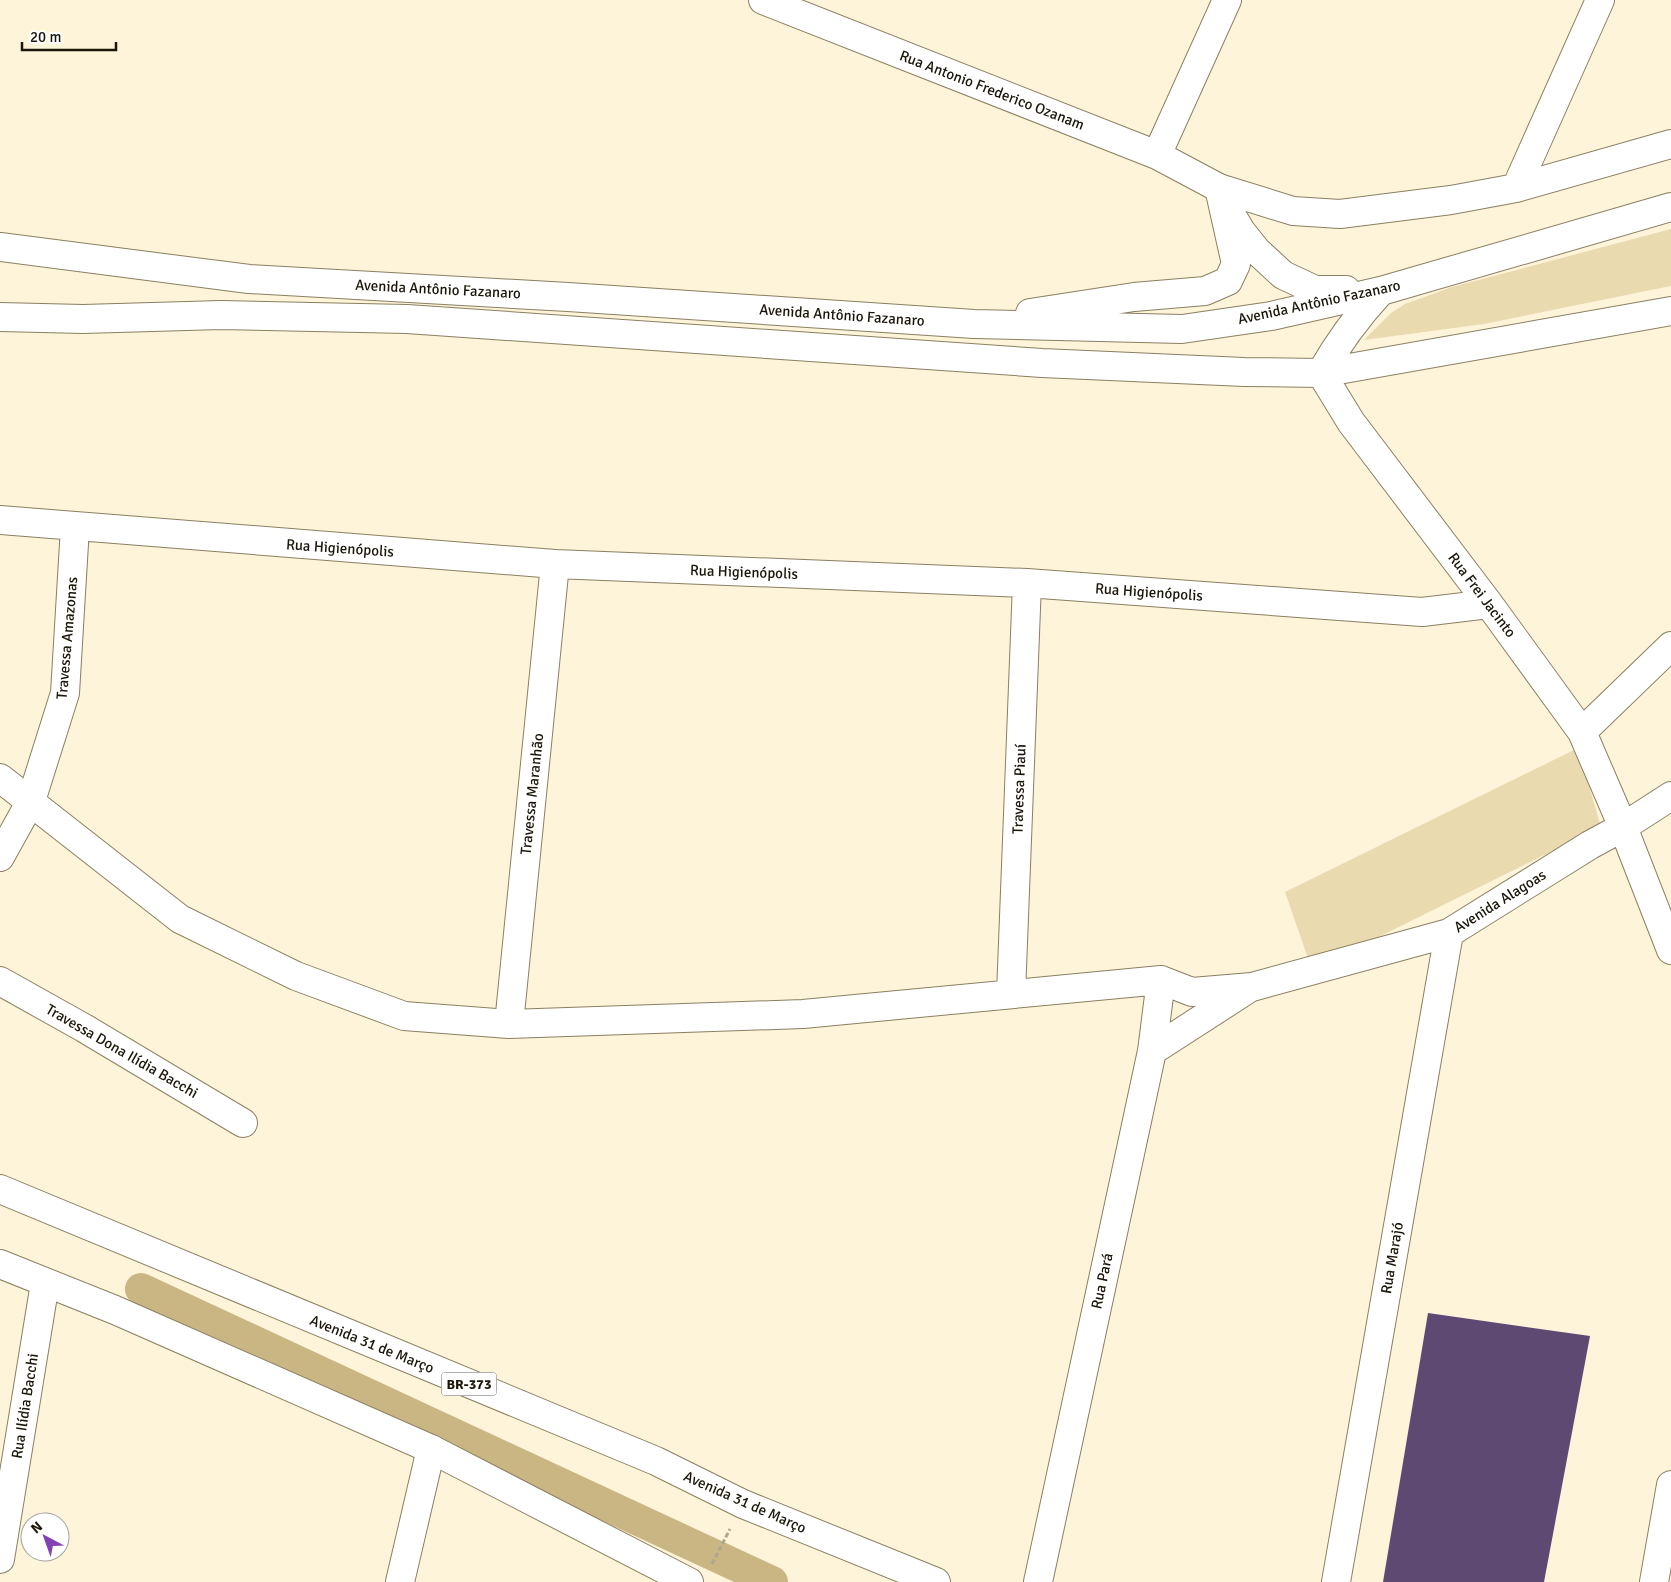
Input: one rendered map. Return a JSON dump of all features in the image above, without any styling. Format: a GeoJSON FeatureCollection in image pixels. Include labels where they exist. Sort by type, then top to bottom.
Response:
{"type":"FeatureCollection","features":[{"type":"Feature","properties":{"kind":"street","name":"Rua Antonio Frederico Ozanam"},"geometry":{"type":"LineString","coordinates":[[763,0],[1157,155],[1219,188],[1293,211],[1340,214],[1451,200],[1516,188],[1671,144]]}},
{"type":"Feature","properties":{"kind":"street"},"geometry":{"type":"LineString","coordinates":[[1157,155],[1228,0]]}},
{"type":"Feature","properties":{"kind":"street"},"geometry":{"type":"LineString","coordinates":[[1516,188],[1600,0]]}},
{"type":"Feature","properties":{"kind":"street"},"geometry":{"type":"LineString","coordinates":[[1219,188],[1241,231],[1257,251],[1284,275],[1315,290],[1381,290]]}},
{"type":"Feature","properties":{"kind":"street"},"geometry":{"type":"LineString","coordinates":[[974,324],[1064,307],[1134,297],[1205,291],[1228,281],[1236,264],[1219,188]]}},
{"type":"Feature","properties":{"kind":"street","name":"Avenida Antônio Fazanaro"},"geometry":{"type":"LineString","coordinates":[[0,247],[249,279],[558,296],[974,324],[1182,329],[1271,316],[1381,290],[1671,207]]}},
{"type":"Feature","properties":{"kind":"street"},"geometry":{"type":"LineString","coordinates":[[1321,373],[1337,344],[1356,317],[1381,290]]}},
{"type":"Feature","properties":{"kind":"street"},"geometry":{"type":"LineString","coordinates":[[0,317],[83,319],[221,315],[407,319],[1042,363],[1244,372],[1321,373],[1671,311]]}},
{"type":"Feature","properties":{"kind":"street","name":"Rua Frei Jacinto"},"geometry":{"type":"LineString","coordinates":[[1321,373],[1351,422],[1489,604],[1582,732],[1623,827],[1671,950]]}},
{"type":"Feature","properties":{"kind":"street","name":"Rua Higienópolis"},"geometry":{"type":"LineString","coordinates":[[0,520],[555,564],[1026,583],[1422,612],[1489,604]]}},
{"type":"Feature","properties":{"kind":"street","name":"Travessa Amazonas"},"geometry":{"type":"LineString","coordinates":[[0,857],[31,801],[65,692],[76,527]]}},
{"type":"Feature","properties":{"kind":"street","name":"Travessa Maranhão"},"geometry":{"type":"LineString","coordinates":[[509,1024],[555,564]]}},
{"type":"Feature","properties":{"kind":"street","name":"Travessa Piauí"},"geometry":{"type":"LineString","coordinates":[[1011,994],[1026,583]]}},
{"type":"Feature","properties":{"kind":"street"},"geometry":{"type":"LineString","coordinates":[[1582,732],[1671,646]]}},
{"type":"Feature","properties":{"kind":"street"},"geometry":{"type":"LineString","coordinates":[[0,778],[180,919],[296,976],[404,1016],[509,1024],[803,1014],[1161,980]]}},
{"type":"Feature","properties":{"kind":"street","name":"Avenida Alagoas"},"geometry":{"type":"LineString","coordinates":[[1161,980],[1192,992],[1252,987],[1449,933],[1671,796]]}},
{"type":"Feature","properties":{"kind":"street","name":"Rua Marajó"},"geometry":{"type":"LineString","coordinates":[[1336,1582],[1449,933]]}},
{"type":"Feature","properties":{"kind":"street","name":"Rua Pará"},"geometry":{"type":"LineString","coordinates":[[1038,1582],[1152,1051],[1161,980]]}},
{"type":"Feature","properties":{"kind":"street","name":"Travessa Dona Ilídia Bacchi"},"geometry":{"type":"LineString","coordinates":[[0,981],[84,1028],[243,1123]]}},
{"type":"Feature","properties":{"kind":"street","name":"Avenida Alagoas"},"geometry":{"type":"LineString","coordinates":[[1152,1051],[1252,987]]}},
{"type":"Feature","properties":{"kind":"street","name":"Avenida 31 de Março"},"geometry":{"type":"LineString","coordinates":[[0,1189],[656,1461],[743,1504],[936,1582]]}},
{"type":"Feature","properties":{"kind":"street"},"geometry":{"type":"LineString","coordinates":[[0,1264],[115,1310],[431,1449],[689,1582]]}},
{"type":"Feature","properties":{"kind":"street","name":"Rua Ilídia Bacchi"},"geometry":{"type":"LineString","coordinates":[[0,1559],[45,1283]]}},
{"type":"Feature","properties":{"kind":"street"},"geometry":{"type":"LineString","coordinates":[[400,1582],[431,1449]]}},
{"type":"Feature","properties":{"kind":"street"},"geometry":{"type":"LineString","coordinates":[[1654,1582],[1671,1485]]}},
{"type":"Feature","properties":{"kind":"path"},"geometry":{"type":"LineString","coordinates":[[711,1565],[743,1504]]}},
{"type":"Feature","properties":{"kind":"shaded area"},"geometry":{"type":"Polygon","coordinates":[[[1671,229],[1671,286],[1484,324],[1364,340],[1391,313],[1405,304],[1452,287],[1671,229]]]}},
{"type":"Feature","properties":{"kind":"shaded area"},"geometry":{"type":"Polygon","coordinates":[[[1578,748],[1601,827],[1312,970],[1285,892],[1578,748]]]}},
{"type":"Feature","properties":{"kind":"building"},"geometry":{"type":"Polygon","coordinates":[[[1428,1313],[1590,1336],[1544,1582],[1383,1582],[1428,1313]]]}},
{"type":"Feature","properties":{"kind":"waterway"},"geometry":{"type":"LineString","coordinates":[[141,1289],[772,1582]]}}]}
